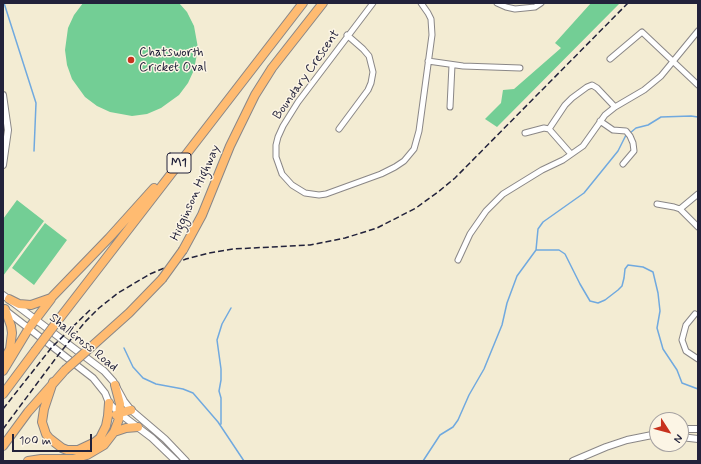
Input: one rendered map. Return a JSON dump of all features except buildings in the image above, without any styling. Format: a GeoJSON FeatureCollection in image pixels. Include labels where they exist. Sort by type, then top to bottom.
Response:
{"type":"FeatureCollection","features":[{"type":"Feature","properties":{"kind":"highway","name":"Higginson Highway"},"geometry":{"type":"LineString","coordinates":[[3,394],[303,3]]}},
{"type":"Feature","properties":{"kind":"highway","name":"Higginson Highway"},"geometry":{"type":"LineString","coordinates":[[3,446],[28,412],[53,382],[129,313],[162,279],[183,250],[202,215],[230,146],[255,95],[272,68],[323,3]]}},
{"type":"Feature","properties":{"kind":"highway"},"geometry":{"type":"LineString","coordinates":[[3,371],[29,328],[51,298],[109,238],[199,137]]}},
{"type":"Feature","properties":{"kind":"highway"},"geometry":{"type":"LineString","coordinates":[[6,297],[19,304],[31,305],[51,298]]}},
{"type":"Feature","properties":{"kind":"highway"},"geometry":{"type":"LineString","coordinates":[[3,363],[10,349],[12,333],[11,326],[4,309]]}},
{"type":"Feature","properties":{"kind":"highway"},"geometry":{"type":"LineString","coordinates":[[53,382],[44,409],[42,422],[46,434],[53,443],[67,450],[78,450],[84,448],[100,438],[106,426],[109,403]]}},
{"type":"Feature","properties":{"kind":"highway"},"geometry":{"type":"LineString","coordinates":[[28,461],[41,459],[68,460],[80,458],[99,449],[108,441],[114,432],[119,413],[120,404],[115,385]]}},
{"type":"Feature","properties":{"kind":"highway"},"geometry":{"type":"LineString","coordinates":[[106,426],[119,413],[130,410]]}},
{"type":"Feature","properties":{"kind":"highway"},"geometry":{"type":"LineString","coordinates":[[114,432],[126,428],[138,427]]}},
{"type":"Feature","properties":{"kind":"street","name":"Boundary Crescent"},"geometry":{"type":"LineString","coordinates":[[373,3],[347,35],[298,102],[278,137],[276,151],[279,167],[292,186],[305,192],[319,195],[334,192],[395,167],[410,156],[418,138],[432,26],[428,13],[421,3]]}},
{"type":"Feature","properties":{"kind":"street"},"geometry":{"type":"LineString","coordinates":[[497,3],[515,9],[535,7],[541,3]]}},
{"type":"Feature","properties":{"kind":"street"},"geometry":{"type":"LineString","coordinates":[[458,260],[470,234],[486,211],[503,194],[571,154],[587,141],[600,121],[615,107],[652,84],[661,76],[698,31]]}},
{"type":"Feature","properties":{"kind":"street"},"geometry":{"type":"LineString","coordinates":[[610,59],[628,45],[640,32],[643,32],[698,84]]}},
{"type":"Feature","properties":{"kind":"street"},"geometry":{"type":"LineString","coordinates":[[338,129],[368,90],[373,72],[370,56],[347,35]]}},
{"type":"Feature","properties":{"kind":"street"},"geometry":{"type":"LineString","coordinates":[[428,61],[452,65],[520,68]]}},
{"type":"Feature","properties":{"kind":"street"},"geometry":{"type":"LineString","coordinates":[[450,107],[452,65]]}},
{"type":"Feature","properties":{"kind":"street"},"geometry":{"type":"LineString","coordinates":[[549,129],[565,105],[579,92],[590,85],[596,88],[615,107]]}},
{"type":"Feature","properties":{"kind":"street"},"geometry":{"type":"LineString","coordinates":[[3,95],[8,130],[3,165]]}},
{"type":"Feature","properties":{"kind":"street"},"geometry":{"type":"LineString","coordinates":[[600,121],[613,130],[626,131],[630,136],[634,151],[624,164]]}},
{"type":"Feature","properties":{"kind":"street"},"geometry":{"type":"LineString","coordinates":[[525,133],[544,128],[549,129],[571,154]]}},
{"type":"Feature","properties":{"kind":"street"},"geometry":{"type":"LineString","coordinates":[[680,209],[698,194]]}},
{"type":"Feature","properties":{"kind":"street"},"geometry":{"type":"LineString","coordinates":[[657,204],[680,209],[698,227]]}},
{"type":"Feature","properties":{"kind":"street","name":"Shallcross Road"},"geometry":{"type":"LineString","coordinates":[[6,297],[104,371],[115,385],[130,410],[165,439],[186,461]]}},
{"type":"Feature","properties":{"kind":"street","name":"Shallcross Road"},"geometry":{"type":"LineString","coordinates":[[4,309],[93,378],[105,393],[109,403],[119,413],[152,438],[176,461]]}},
{"type":"Feature","properties":{"kind":"street"},"geometry":{"type":"LineString","coordinates":[[695,314],[686,325],[682,340],[686,351],[698,359]]}},
{"type":"Feature","properties":{"kind":"street"},"geometry":{"type":"LineString","coordinates":[[573,461],[606,447],[627,440],[649,436]]}},
{"type":"Feature","properties":{"kind":"green space","name":"Chatsworth Cricket Oval"},"geometry":{"type":"Polygon","coordinates":[[[83,3],[179,3],[187,12],[194,26],[198,48],[194,70],[188,83],[179,95],[161,108],[147,114],[132,116],[110,112],[97,106],[85,97],[72,79],[67,65],[65,50],[68,28],[74,15],[83,3]]]}},
{"type":"Feature","properties":{"kind":"green space"},"geometry":{"type":"Polygon","coordinates":[[[591,3],[620,3],[497,127],[485,119],[501,103],[503,90],[514,89],[561,48],[555,43],[591,3]]]}},
{"type":"Feature","properties":{"kind":"green space"},"geometry":{"type":"Polygon","coordinates":[[[17,200],[44,221],[3,276],[3,219],[17,200]]]}},
{"type":"Feature","properties":{"kind":"green space"},"geometry":{"type":"Polygon","coordinates":[[[45,223],[67,240],[34,285],[12,268],[45,223]]]}},
{"type":"Feature","properties":{"kind":"waterway"},"geometry":{"type":"LineString","coordinates":[[4,3],[36,103],[34,151]]}},
{"type":"Feature","properties":{"kind":"waterway"},"geometry":{"type":"LineString","coordinates":[[630,133],[636,128],[648,125],[661,117],[698,117]]}},
{"type":"Feature","properties":{"kind":"waterway"},"geometry":{"type":"LineString","coordinates":[[423,461],[440,435],[453,427],[458,420],[469,395],[484,369],[502,325],[507,303],[517,276],[536,250],[538,229],[543,222],[584,193],[618,151],[626,135]]}},
{"type":"Feature","properties":{"kind":"waterway"},"geometry":{"type":"LineString","coordinates":[[537,250],[559,250],[565,254],[590,301],[598,303],[605,300],[622,286],[625,269],[628,265],[643,267],[653,272],[658,293],[660,311],[657,328],[663,349],[677,370],[682,383],[698,389]]}},
{"type":"Feature","properties":{"kind":"waterway"},"geometry":{"type":"LineString","coordinates":[[221,424],[221,398],[219,391],[221,369],[217,340],[222,324],[231,308]]}},
{"type":"Feature","properties":{"kind":"waterway"},"geometry":{"type":"LineString","coordinates":[[124,348],[133,367],[143,378],[156,384],[183,389],[193,393],[218,422],[244,461]]}},
{"type":"Feature","properties":{"kind":"railway"},"geometry":{"type":"LineString","coordinates":[[3,429],[85,322],[99,308],[118,293],[150,274],[186,259],[209,253],[233,249],[310,245],[345,238],[377,228],[416,208],[455,178],[628,3]]}},
{"type":"Feature","properties":{"kind":"railway"},"geometry":{"type":"LineString","coordinates":[[3,409],[52,347],[90,310]]}},
{"type":"Feature","properties":{"kind":"place","name":"Chatsworth Cricket Oval"},"geometry":{"type":"Point","coordinates":[131,60]}}]}
